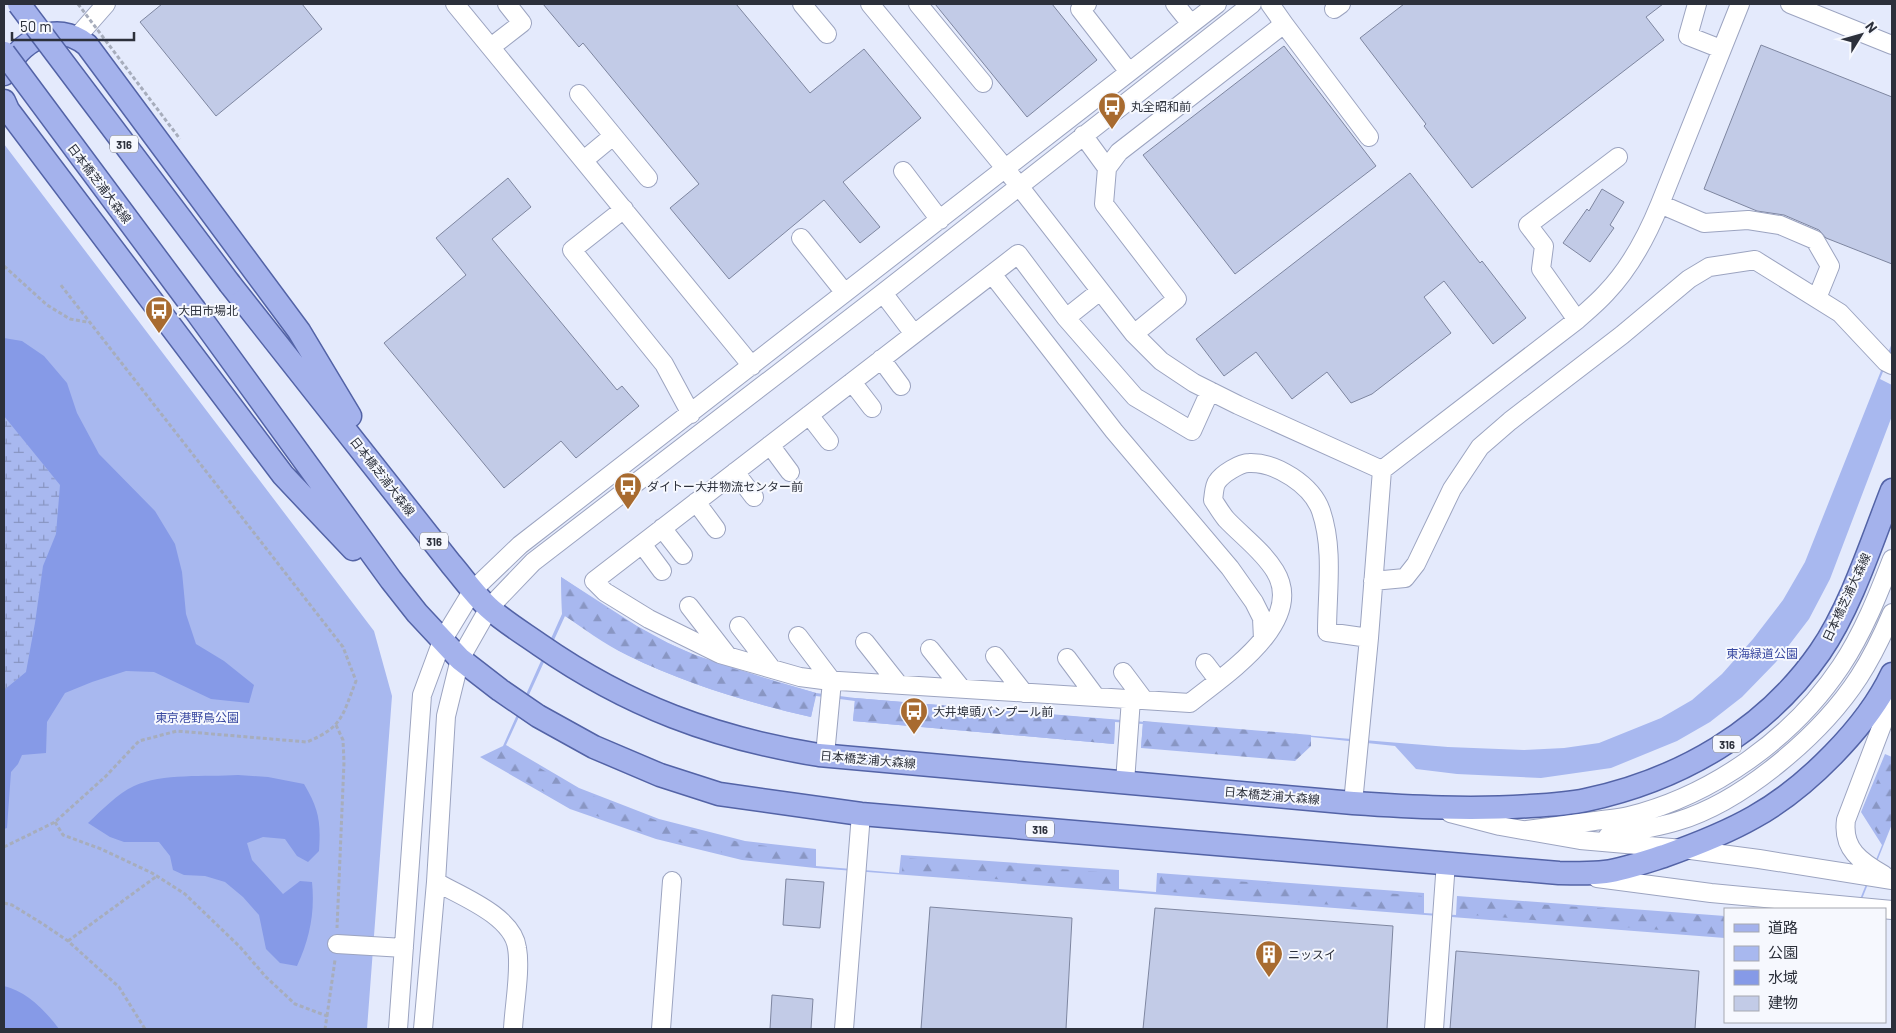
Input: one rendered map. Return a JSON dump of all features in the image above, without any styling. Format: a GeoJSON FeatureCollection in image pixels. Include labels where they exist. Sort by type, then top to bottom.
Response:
{"type":"FeatureCollection","features":[{"type":"Feature","properties":{"kind":"main road","name":"日本橋芝浦大森線"},"geometry":{"type":"LineString","coordinates":[[19,4],[230,284],[489,608],[576,670],[630,699],[682,721],[736,738],[775,748],[825,755],[1353,803],[1430,808],[1503,808],[1585,800],[1625,790],[1667,775],[1724,746],[1756,722],[1793,686],[1820,651],[1842,611],[1892,490]]}},
{"type":"Feature","properties":{"kind":"main road"},"geometry":{"type":"LineString","coordinates":[[4,74],[16,55],[37,37],[57,33],[77,37],[87,45],[299,331],[396,492]]}},
{"type":"Feature","properties":{"kind":"main road","name":"日本橋芝浦大森線"},"geometry":{"type":"LineString","coordinates":[[4,53],[417,614],[460,659],[538,716],[594,747],[660,775],[720,794],[861,814],[1560,873],[1606,872],[1683,849],[1712,838],[1756,816],[1799,785],[1823,764],[1856,729],[1887,685],[1892,674]]}},
{"type":"Feature","properties":{"kind":"main road"},"geometry":{"type":"LineString","coordinates":[[5,106],[283,475],[354,550],[391,580]]}},
{"type":"Feature","properties":{"kind":"street"},"geometry":{"type":"LineString","coordinates":[[77,37],[106,4]]}},
{"type":"Feature","properties":{"kind":"street"},"geometry":{"type":"LineString","coordinates":[[455,4],[752,366]]}},
{"type":"Feature","properties":{"kind":"street"},"geometry":{"type":"LineString","coordinates":[[491,47],[522,23],[507,4]]}},
{"type":"Feature","properties":{"kind":"street"},"geometry":{"type":"LineString","coordinates":[[802,4],[826,34]]}},
{"type":"Feature","properties":{"kind":"street"},"geometry":{"type":"LineString","coordinates":[[870,4],[1005,168],[1134,334],[1161,361],[1194,383],[1210,391],[1382,470]]}},
{"type":"Feature","properties":{"kind":"street"},"geometry":{"type":"LineString","coordinates":[[918,4],[983,83]]}},
{"type":"Feature","properties":{"kind":"street"},"geometry":{"type":"LineString","coordinates":[[1087,4],[1080,9],[1129,72]]}},
{"type":"Feature","properties":{"kind":"street"},"geometry":{"type":"LineString","coordinates":[[1175,4],[1191,24]]}},
{"type":"Feature","properties":{"kind":"street"},"geometry":{"type":"LineString","coordinates":[[398,1029],[422,695],[442,641],[473,590],[520,545],[1217,4]]}},
{"type":"Feature","properties":{"kind":"street"},"geometry":{"type":"LineString","coordinates":[[424,1029],[436,882],[446,716],[460,659],[489,608],[533,562],[1252,4]]}},
{"type":"Feature","properties":{"kind":"street"},"geometry":{"type":"LineString","coordinates":[[1270,4],[1370,137]]}},
{"type":"Feature","properties":{"kind":"street"},"geometry":{"type":"LineString","coordinates":[[1697,4],[1688,36],[1722,50]]}},
{"type":"Feature","properties":{"kind":"street"},"geometry":{"type":"LineString","coordinates":[[1353,803],[1369,638],[1382,470],[1577,320],[1606,293],[1629,264],[1648,233],[1740,4]]}},
{"type":"Feature","properties":{"kind":"street"},"geometry":{"type":"LineString","coordinates":[[1790,4],[1892,45]]}},
{"type":"Feature","properties":{"kind":"street"},"geometry":{"type":"LineString","coordinates":[[1134,334],[1177,299],[1104,204],[1107,168],[1119,152],[1284,24]]}},
{"type":"Feature","properties":{"kind":"street"},"geometry":{"type":"LineString","coordinates":[[4,58],[27,45]]}},
{"type":"Feature","properties":{"kind":"street"},"geometry":{"type":"LineString","coordinates":[[579,94],[648,178]]}},
{"type":"Feature","properties":{"kind":"street"},"geometry":{"type":"LineString","coordinates":[[1083,135],[1107,168]]}},
{"type":"Feature","properties":{"kind":"street"},"geometry":{"type":"LineString","coordinates":[[584,160],[613,136]]}},
{"type":"Feature","properties":{"kind":"street"},"geometry":{"type":"LineString","coordinates":[[1577,320],[1540,268],[1544,246],[1528,225],[1618,158]]}},
{"type":"Feature","properties":{"kind":"street"},"geometry":{"type":"LineString","coordinates":[[903,172],[940,220]]}},
{"type":"Feature","properties":{"kind":"street"},"geometry":{"type":"LineString","coordinates":[[1660,204],[1704,223],[1748,220],[1780,225],[1815,240],[1830,266],[1817,298]]}},
{"type":"Feature","properties":{"kind":"street"},"geometry":{"type":"LineString","coordinates":[[624,210],[572,250],[664,364],[691,414]]}},
{"type":"Feature","properties":{"kind":"street"},"geometry":{"type":"LineString","coordinates":[[801,238],[845,293]]}},
{"type":"Feature","properties":{"kind":"street"},"geometry":{"type":"LineString","coordinates":[[1210,391],[1192,431],[1135,396],[1066,318],[1018,254],[594,581],[605,592],[649,619],[728,656],[800,677],[1190,703],[1249,654],[1279,615],[1283,600],[1282,588],[1276,572],[1224,517],[1213,500],[1216,483],[1226,473],[1248,462],[1286,473],[1308,489],[1321,509],[1329,538],[1327,632],[1369,638]]}},
{"type":"Feature","properties":{"kind":"street"},"geometry":{"type":"LineString","coordinates":[[1373,581],[1405,578],[1416,564],[1452,489],[1480,447],[1510,421],[1622,336],[1688,279],[1709,267],[1755,260],[1840,313],[1886,362],[1892,365]]}},
{"type":"Feature","properties":{"kind":"street"},"geometry":{"type":"LineString","coordinates":[[992,274],[1114,431],[1230,568],[1254,602],[1262,618],[1263,638]]}},
{"type":"Feature","properties":{"kind":"street"},"geometry":{"type":"LineString","coordinates":[[1066,318],[1100,291]]}},
{"type":"Feature","properties":{"kind":"street"},"geometry":{"type":"LineString","coordinates":[[882,293],[914,334]]}},
{"type":"Feature","properties":{"kind":"street"},"geometry":{"type":"LineString","coordinates":[[881,359],[901,386]]}},
{"type":"Feature","properties":{"kind":"street"},"geometry":{"type":"LineString","coordinates":[[852,382],[872,408]]}},
{"type":"Feature","properties":{"kind":"street"},"geometry":{"type":"LineString","coordinates":[[809,415],[829,440]]}},
{"type":"Feature","properties":{"kind":"street"},"geometry":{"type":"LineString","coordinates":[[770,445],[790,472]]}},
{"type":"Feature","properties":{"kind":"street"},"geometry":{"type":"LineString","coordinates":[[735,472],[754,497]]}},
{"type":"Feature","properties":{"kind":"street"},"geometry":{"type":"LineString","coordinates":[[696,502],[716,529]]}},
{"type":"Feature","properties":{"kind":"street"},"geometry":{"type":"LineString","coordinates":[[662,528],[683,555]]}},
{"type":"Feature","properties":{"kind":"street"},"geometry":{"type":"LineString","coordinates":[[642,544],[662,571]]}},
{"type":"Feature","properties":{"kind":"street"},"geometry":{"type":"LineString","coordinates":[[1527,830],[1636,814],[1695,792],[1738,768],[1772,741],[1812,703],[1842,665],[1865,623],[1892,559]]}},
{"type":"Feature","properties":{"kind":"street"},"geometry":{"type":"LineString","coordinates":[[689,606],[728,656]]}},
{"type":"Feature","properties":{"kind":"street"},"geometry":{"type":"LineString","coordinates":[[1580,840],[1637,831],[1678,821],[1704,811],[1749,785],[1786,757],[1828,717],[1859,677],[1884,632],[1892,613]]}},
{"type":"Feature","properties":{"kind":"street"},"geometry":{"type":"LineString","coordinates":[[739,626],[772,669]]}},
{"type":"Feature","properties":{"kind":"street"},"geometry":{"type":"LineString","coordinates":[[798,636],[832,680],[825,755]]}},
{"type":"Feature","properties":{"kind":"street"},"geometry":{"type":"LineString","coordinates":[[865,642],[899,685]]}},
{"type":"Feature","properties":{"kind":"street"},"geometry":{"type":"LineString","coordinates":[[930,649],[962,689]]}},
{"type":"Feature","properties":{"kind":"street"},"geometry":{"type":"LineString","coordinates":[[995,656],[1024,693]]}},
{"type":"Feature","properties":{"kind":"street"},"geometry":{"type":"LineString","coordinates":[[1067,658],[1096,697]]}},
{"type":"Feature","properties":{"kind":"street"},"geometry":{"type":"LineString","coordinates":[[1205,663],[1218,680]]}},
{"type":"Feature","properties":{"kind":"street"},"geometry":{"type":"LineString","coordinates":[[1123,672],[1137,700],[1124,782]]}},
{"type":"Feature","properties":{"kind":"street"},"geometry":{"type":"LineString","coordinates":[[1892,699],[1846,820],[1844,830],[1853,852],[1864,864],[1892,880]]}},
{"type":"Feature","properties":{"kind":"street"},"geometry":{"type":"LineString","coordinates":[[1430,808],[1500,826],[1580,840],[1683,849],[1892,880]]}},
{"type":"Feature","properties":{"kind":"street"},"geometry":{"type":"LineString","coordinates":[[844,1029],[861,814]]}},
{"type":"Feature","properties":{"kind":"street"},"geometry":{"type":"LineString","coordinates":[[1434,1029],[1446,862]]}},
{"type":"Feature","properties":{"kind":"street"},"geometry":{"type":"LineString","coordinates":[[1560,873],[1711,893],[1871,908]]}},
{"type":"Feature","properties":{"kind":"street"},"geometry":{"type":"LineString","coordinates":[[661,1029],[672,881]]}},
{"type":"Feature","properties":{"kind":"street"},"geometry":{"type":"LineString","coordinates":[[436,882],[494,915],[510,930],[517,946],[518,959],[513,1029]]}},
{"type":"Feature","properties":{"kind":"street"},"geometry":{"type":"LineString","coordinates":[[337,944],[404,948]]}},
{"type":"Feature","properties":{"kind":"path"},"geometry":{"type":"LineString","coordinates":[[78,4],[180,139]]}},
{"type":"Feature","properties":{"kind":"path"},"geometry":{"type":"LineString","coordinates":[[4,266],[47,305],[70,319],[88,322]]}},
{"type":"Feature","properties":{"kind":"path"},"geometry":{"type":"LineString","coordinates":[[4,847],[55,822],[106,776],[139,741],[177,730],[307,742],[327,734],[341,720],[356,681],[342,647],[60,284]]}},
{"type":"Feature","properties":{"kind":"path"},"geometry":{"type":"LineString","coordinates":[[325,1029],[337,944],[338,873],[344,762],[343,740],[336,725]]}},
{"type":"Feature","properties":{"kind":"path"},"geometry":{"type":"LineString","coordinates":[[55,822],[63,835],[157,876],[185,894],[295,1004],[327,1016]]}},
{"type":"Feature","properties":{"kind":"path"},"geometry":{"type":"LineString","coordinates":[[68,941],[157,876]]}},
{"type":"Feature","properties":{"kind":"path"},"geometry":{"type":"LineString","coordinates":[[4,902],[12,905],[68,941],[119,987],[145,1029]]}},
{"type":"Feature","properties":{"kind":"green space","name":"東京港野鳥公園"},"geometry":{"type":"Polygon","coordinates":[[[4,144],[374,631],[392,696],[367,1029],[4,1029],[4,144]]]}},
{"type":"Feature","properties":{"kind":"green space","name":"東海緑道公園"},"geometry":{"type":"Polygon","coordinates":[[[1892,343],[1892,350],[1880,379],[1892,385],[1892,416],[1830,579],[1809,619],[1776,662],[1742,697],[1710,722],[1677,741],[1611,768],[1541,778],[1457,774],[1416,769],[1395,746],[1311,737],[1311,746],[1141,748],[1143,724],[1115,722],[1114,744],[853,721],[855,701],[816,696],[811,717],[740,698],[672,675],[619,651],[565,616],[506,745],[579,788],[659,819],[745,841],[816,849],[816,866],[899,873],[901,855],[1119,870],[1119,889],[1156,892],[1157,873],[1424,893],[1424,913],[1456,915],[1457,896],[1724,916],[1724,938],[815,868],[742,860],[656,839],[570,809],[480,757],[503,746],[562,614],[561,577],[637,626],[668,643],[695,655],[816,693],[855,698],[1448,747],[1524,750],[1564,748],[1599,743],[1661,718],[1692,700],[1722,674],[1753,639],[1783,600],[1805,562],[1892,343]]]}},
{"type":"Feature","properties":{"kind":"green space"},"geometry":{"type":"Polygon","coordinates":[[[4,416],[60,485],[56,534],[43,566],[26,672],[4,690],[4,416]]]}},
{"type":"Feature","properties":{"kind":"green space"},"geometry":{"type":"Polygon","coordinates":[[[561,577],[613,612],[668,643],[704,659],[816,693],[811,717],[764,705],[694,683],[618,651],[562,614],[561,577]]]}},
{"type":"Feature","properties":{"kind":"green space"},"geometry":{"type":"Polygon","coordinates":[[[855,698],[1115,720],[1114,744],[853,721],[855,698]]]}},
{"type":"Feature","properties":{"kind":"green space"},"geometry":{"type":"Polygon","coordinates":[[[1143,721],[1311,735],[1311,746],[1295,761],[1141,748],[1143,721]]]}},
{"type":"Feature","properties":{"kind":"green space"},"geometry":{"type":"Polygon","coordinates":[[[505,748],[578,790],[658,821],[743,843],[814,852],[814,866],[742,857],[657,837],[571,807],[483,757],[505,748]]]}},
{"type":"Feature","properties":{"kind":"green space"},"geometry":{"type":"Polygon","coordinates":[[[1885,754],[1892,757],[1892,824],[1858,908],[1856,908],[1882,845],[1861,812],[1885,754]]]}},
{"type":"Feature","properties":{"kind":"green space"},"geometry":{"type":"Polygon","coordinates":[[[1887,758],[1892,760],[1892,818],[1883,842],[1864,812],[1887,758]]]}},
{"type":"Feature","properties":{"kind":"green space"},"geometry":{"type":"Polygon","coordinates":[[[903,858],[1117,873],[1116,888],[902,872],[903,858]]]}},
{"type":"Feature","properties":{"kind":"green space"},"geometry":{"type":"Polygon","coordinates":[[[1160,875],[1422,896],[1421,912],[1159,891],[1160,875]]]}},
{"type":"Feature","properties":{"kind":"green space"},"geometry":{"type":"Polygon","coordinates":[[[1460,899],[1724,917],[1724,935],[1459,914],[1460,899]]]}},
{"type":"Feature","properties":{"kind":"water"},"geometry":{"type":"Polygon","coordinates":[[[4,338],[22,341],[44,356],[67,383],[77,413],[99,454],[155,511],[175,544],[182,572],[186,614],[196,644],[224,661],[254,685],[249,703],[211,699],[154,672],[126,671],[65,693],[47,722],[46,753],[22,755],[18,764],[11,772],[7,828],[4,829],[4,690],[26,672],[43,566],[56,534],[60,485],[4,416],[4,338]]]}},
{"type":"Feature","properties":{"kind":"water"},"geometry":{"type":"Polygon","coordinates":[[[238,775],[268,777],[304,784],[316,809],[320,832],[319,851],[308,862],[297,856],[285,839],[263,837],[247,843],[252,860],[283,894],[300,881],[312,882],[312,914],[305,945],[297,966],[280,963],[266,949],[259,915],[243,897],[225,882],[205,876],[184,875],[173,870],[170,856],[159,842],[124,842],[110,837],[88,823],[122,793],[145,782],[184,776],[238,775]]]}},
{"type":"Feature","properties":{"kind":"water"},"geometry":{"type":"Polygon","coordinates":[[[4,986],[28,997],[48,1015],[59,1029],[4,1029],[4,986]]]}},
{"type":"Feature","properties":{"kind":"building"},"geometry":{"type":"Polygon","coordinates":[[[162,4],[302,4],[322,29],[216,116],[140,22],[162,4]]]}},
{"type":"Feature","properties":{"kind":"building"},"geometry":{"type":"Polygon","coordinates":[[[543,4],[736,4],[810,93],[864,49],[921,118],[843,182],[880,227],[860,243],[824,200],[729,279],[670,208],[699,184],[583,43],[579,47],[543,4]]]}},
{"type":"Feature","properties":{"kind":"building"},"geometry":{"type":"Polygon","coordinates":[[[935,4],[1052,4],[1097,60],[1027,117],[935,4]]]}},
{"type":"Feature","properties":{"kind":"building"},"geometry":{"type":"Polygon","coordinates":[[[1404,4],[1663,4],[1646,17],[1664,40],[1472,188],[1360,38],[1404,4]]]}},
{"type":"Feature","properties":{"kind":"building"},"geometry":{"type":"Polygon","coordinates":[[[1761,45],[1892,97],[1892,264],[1826,238],[1819,230],[1784,215],[1757,211],[1704,189],[1761,45]]]}},
{"type":"Feature","properties":{"kind":"building"},"geometry":{"type":"Polygon","coordinates":[[[1284,46],[1376,166],[1235,274],[1143,155],[1284,46]]]}},
{"type":"Feature","properties":{"kind":"building"},"geometry":{"type":"Polygon","coordinates":[[[1410,173],[1480,263],[1482,261],[1526,318],[1493,344],[1444,281],[1424,297],[1451,333],[1372,394],[1351,403],[1327,372],[1292,399],[1256,352],[1224,376],[1196,339],[1410,173]]]}},
{"type":"Feature","properties":{"kind":"building"},"geometry":{"type":"Polygon","coordinates":[[[508,178],[531,207],[492,239],[617,390],[622,386],[639,406],[576,458],[561,441],[504,488],[384,343],[466,275],[436,238],[508,178]]]}},
{"type":"Feature","properties":{"kind":"building"},"geometry":{"type":"Polygon","coordinates":[[[1602,189],[1624,202],[1610,225],[1614,228],[1590,262],[1563,243],[1587,209],[1589,211],[1602,189]]]}},
{"type":"Feature","properties":{"kind":"building"},"geometry":{"type":"Polygon","coordinates":[[[786,879],[824,882],[820,928],[783,925],[786,879]]]}},
{"type":"Feature","properties":{"kind":"building"},"geometry":{"type":"Polygon","coordinates":[[[930,907],[1072,918],[1066,1029],[921,1029],[930,907]]]}},
{"type":"Feature","properties":{"kind":"building","name":"ニッスイ"},"geometry":{"type":"Polygon","coordinates":[[[1155,908],[1393,926],[1387,1029],[1143,1029],[1155,908]]]}},
{"type":"Feature","properties":{"kind":"building"},"geometry":{"type":"Polygon","coordinates":[[[1456,951],[1699,971],[1695,1029],[1450,1029],[1456,951]]]}},
{"type":"Feature","properties":{"kind":"building"},"geometry":{"type":"Polygon","coordinates":[[[772,995],[813,999],[811,1029],[770,1029],[772,995]]]}},
{"type":"Feature","properties":{"kind":"place","name":"丸全昭和前"},"geometry":{"type":"Point","coordinates":[1112,130]}},
{"type":"Feature","properties":{"kind":"place","name":"大田市場北"},"geometry":{"type":"Point","coordinates":[159,334]}},
{"type":"Feature","properties":{"kind":"place","name":"ダイトー大井物流センター前"},"geometry":{"type":"Point","coordinates":[628,510]}},
{"type":"Feature","properties":{"kind":"place","name":"大井埠頭バンプール前"},"geometry":{"type":"Point","coordinates":[914,735]}},
{"type":"Feature","properties":{"kind":"place","name":"ニッスイ"},"geometry":{"type":"Point","coordinates":[1269,978]}}]}
